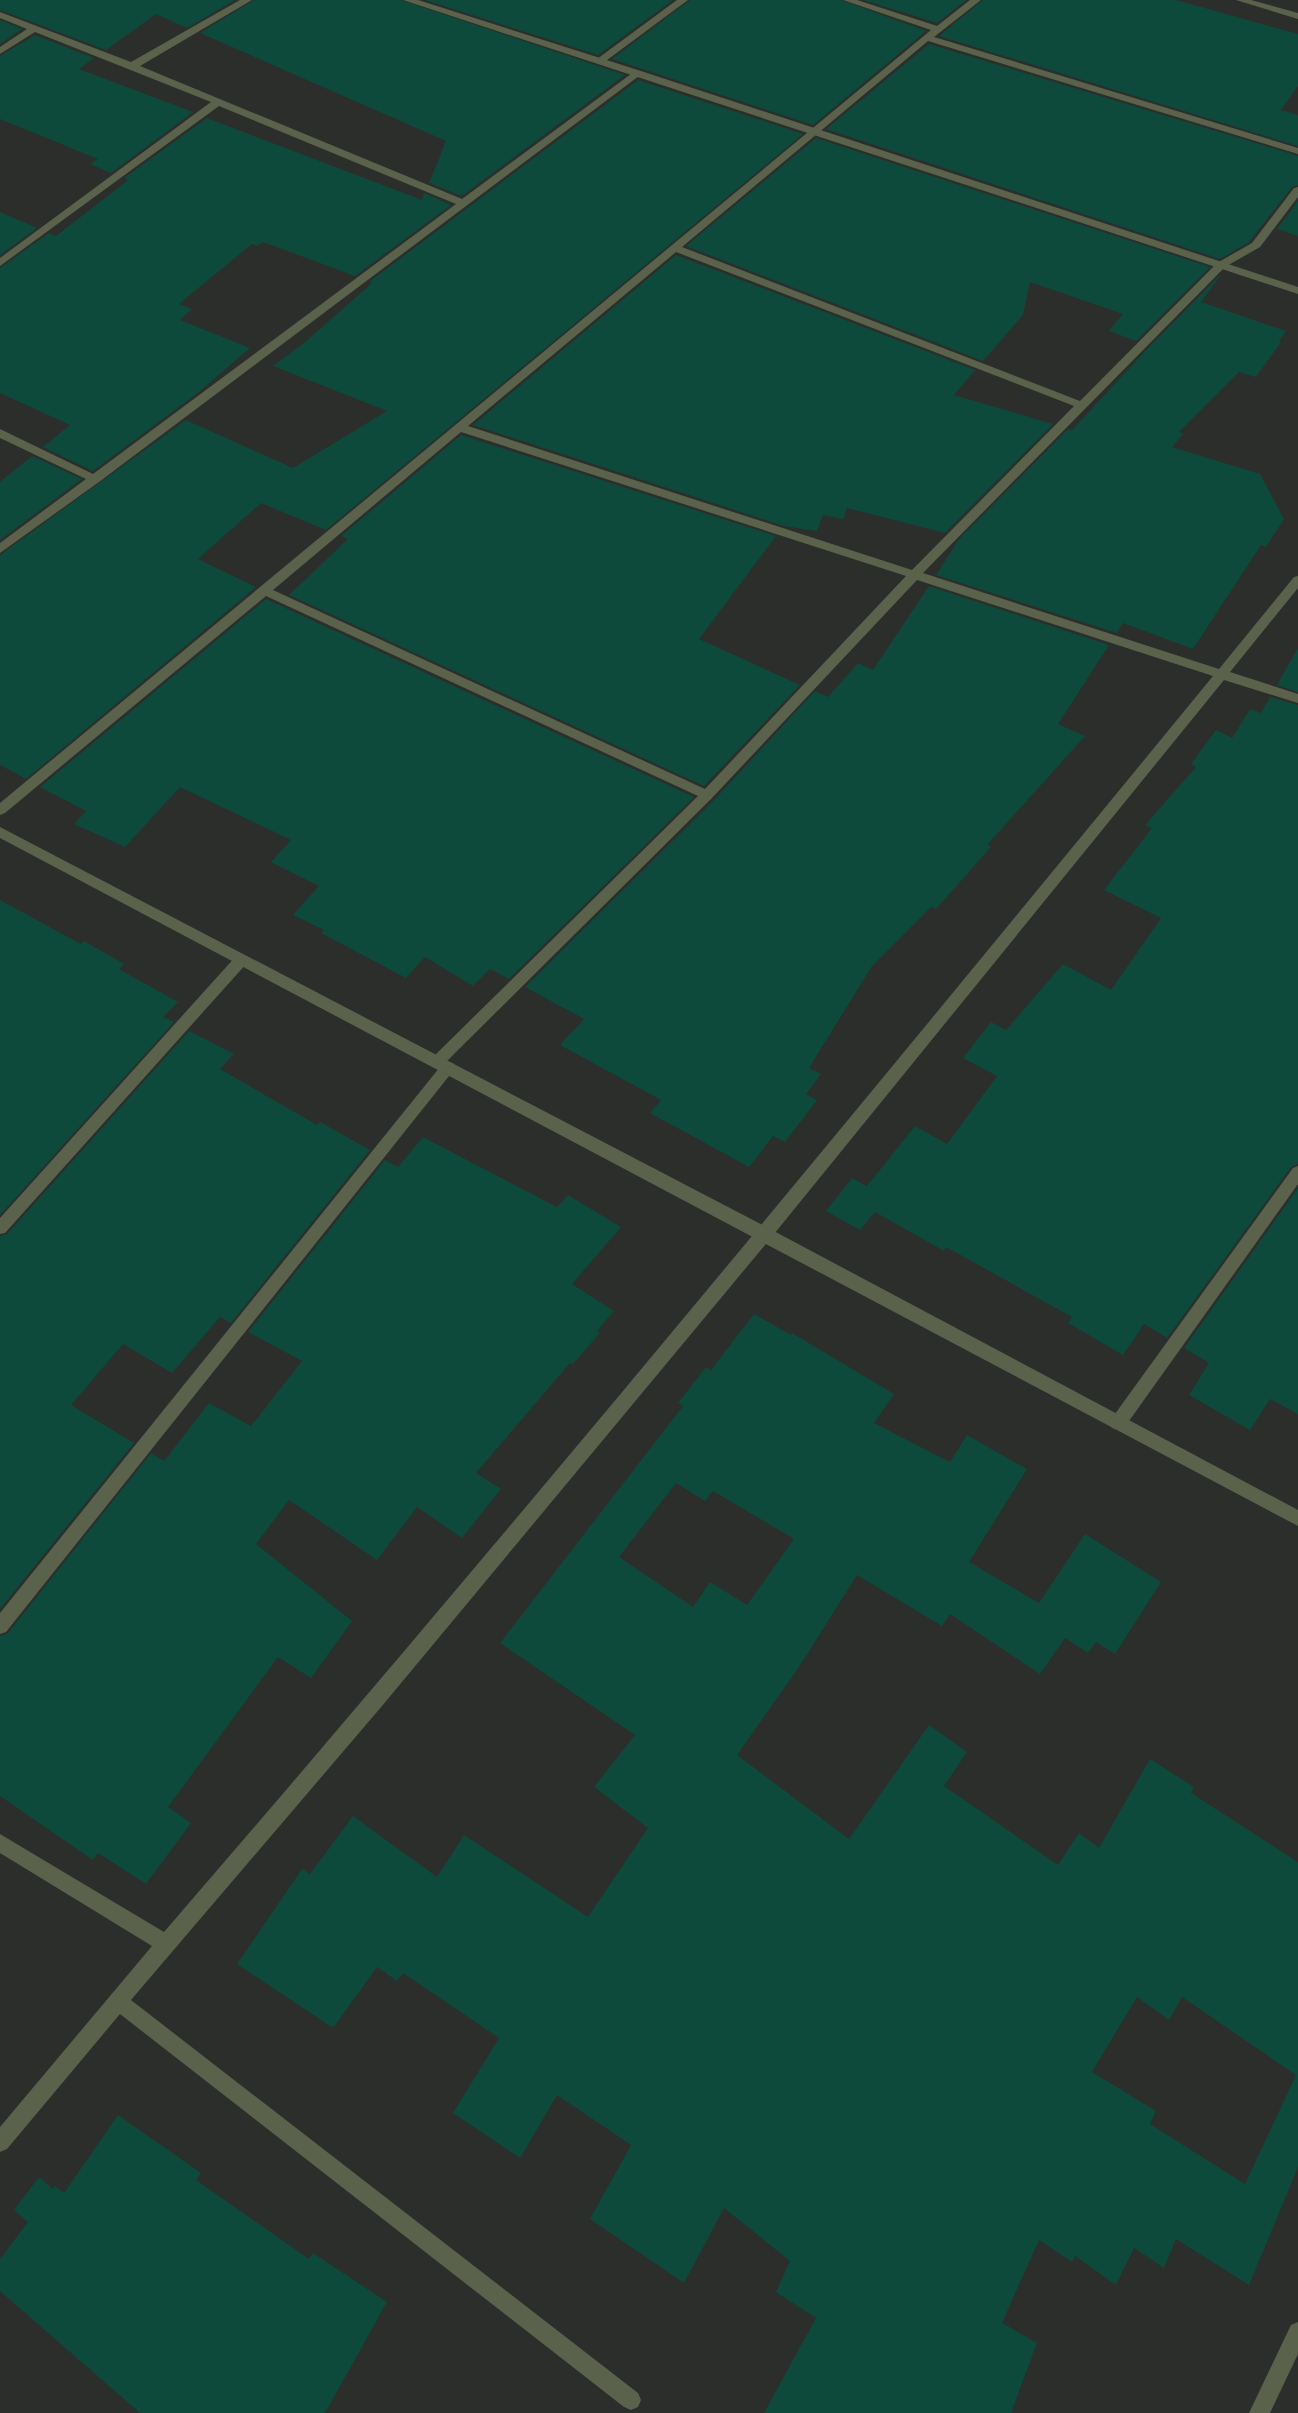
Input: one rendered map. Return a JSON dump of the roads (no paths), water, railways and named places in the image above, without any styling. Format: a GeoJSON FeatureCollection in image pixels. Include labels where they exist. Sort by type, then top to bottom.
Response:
{"type":"FeatureCollection","features":[{"type":"Feature","properties":{"kind":"street"},"geometry":{"type":"LineString","coordinates":[[132,66],[247,0]]}},
{"type":"Feature","properties":{"kind":"street"},"geometry":{"type":"LineString","coordinates":[[408,0],[638,73],[1298,291]]}},
{"type":"Feature","properties":{"kind":"street"},"geometry":{"type":"LineString","coordinates":[[600,61],[683,0]]}},
{"type":"Feature","properties":{"kind":"street"},"geometry":{"type":"LineString","coordinates":[[848,0],[937,29]]}},
{"type":"Feature","properties":{"kind":"street"},"geometry":{"type":"LineString","coordinates":[[0,810],[266,591],[458,427],[814,131],[937,29],[976,0]]}},
{"type":"Feature","properties":{"kind":"street"},"geometry":{"type":"LineString","coordinates":[[1241,0],[1298,16]]}},
{"type":"Feature","properties":{"kind":"street"},"geometry":{"type":"LineString","coordinates":[[0,15],[219,101],[462,203]]}},
{"type":"Feature","properties":{"kind":"street"},"geometry":{"type":"LineString","coordinates":[[0,51],[35,28]]}},
{"type":"Feature","properties":{"kind":"street"},"geometry":{"type":"LineString","coordinates":[[927,38],[1298,151]]}},
{"type":"Feature","properties":{"kind":"street"},"geometry":{"type":"LineString","coordinates":[[0,549],[638,73]]}},
{"type":"Feature","properties":{"kind":"street"},"geometry":{"type":"LineString","coordinates":[[0,263],[219,101]]}},
{"type":"Feature","properties":{"kind":"street"},"geometry":{"type":"LineString","coordinates":[[0,1626],[443,1064],[707,795],[914,575],[1081,405],[1221,265],[1256,245],[1298,190]]}},
{"type":"Feature","properties":{"kind":"street"},"geometry":{"type":"LineString","coordinates":[[674,249],[1081,405]]}},
{"type":"Feature","properties":{"kind":"street"},"geometry":{"type":"LineString","coordinates":[[458,427],[1298,699]]}},
{"type":"Feature","properties":{"kind":"street"},"geometry":{"type":"LineString","coordinates":[[0,433],[95,480]]}},
{"type":"Feature","properties":{"kind":"street"},"geometry":{"type":"LineString","coordinates":[[0,2142],[117,2001],[376,1700],[765,1234],[1223,675],[1298,580]]}},
{"type":"Feature","properties":{"kind":"street"},"geometry":{"type":"LineString","coordinates":[[266,591],[707,795]]}},
{"type":"Feature","properties":{"kind":"street"},"geometry":{"type":"LineString","coordinates":[[0,832],[765,1234],[1298,1518]]}},
{"type":"Feature","properties":{"kind":"street"},"geometry":{"type":"LineString","coordinates":[[0,1228],[242,959]]}},
{"type":"Feature","properties":{"kind":"street"},"geometry":{"type":"LineString","coordinates":[[1118,1424],[1298,1172]]}},
{"type":"Feature","properties":{"kind":"street"},"geometry":{"type":"LineString","coordinates":[[0,1843],[166,1944]]}},
{"type":"Feature","properties":{"kind":"street"},"geometry":{"type":"LineString","coordinates":[[117,2001],[631,2400]]}},
{"type":"Feature","properties":{"kind":"street"},"geometry":{"type":"LineString","coordinates":[[1259,2413],[1298,2332]]}}]}
